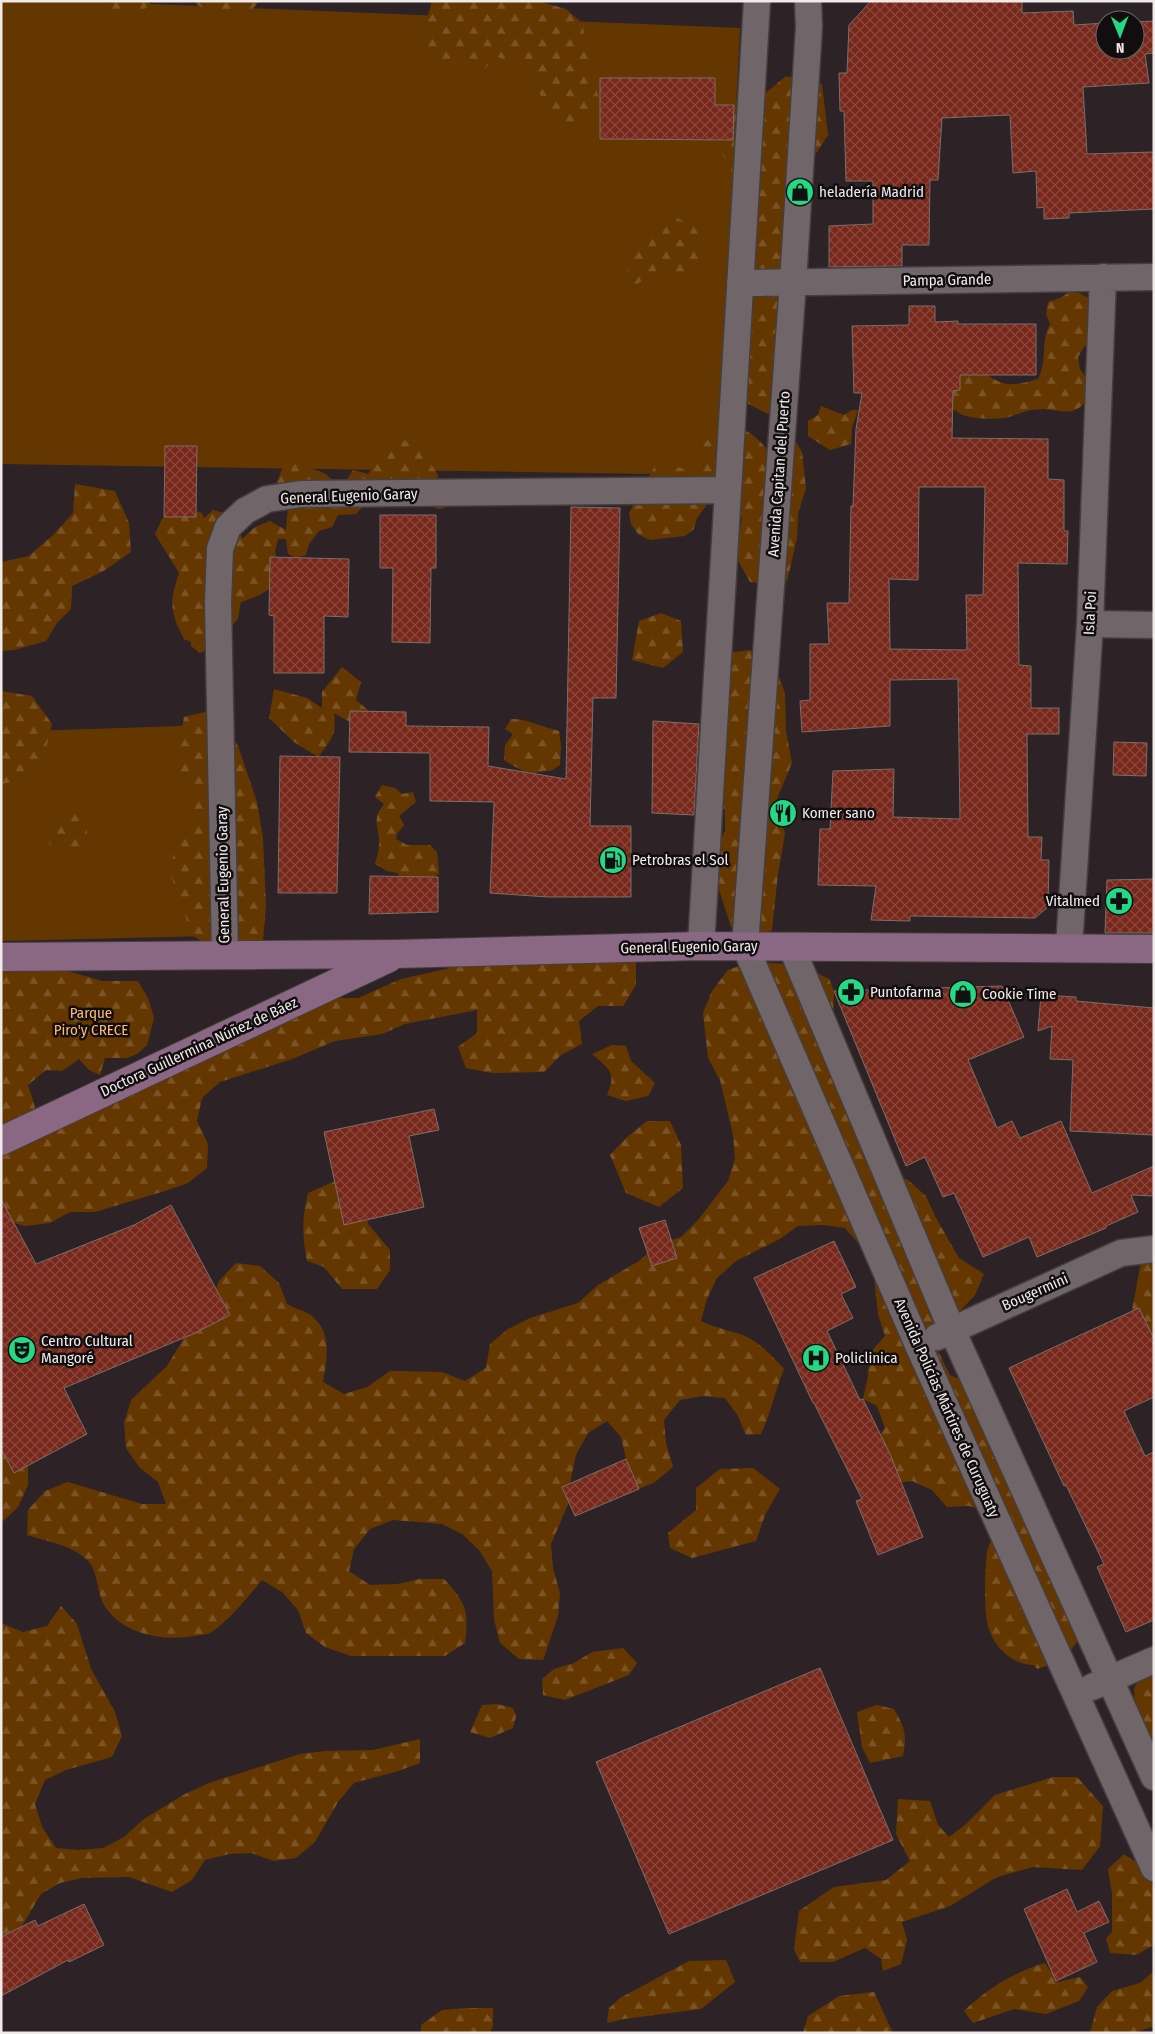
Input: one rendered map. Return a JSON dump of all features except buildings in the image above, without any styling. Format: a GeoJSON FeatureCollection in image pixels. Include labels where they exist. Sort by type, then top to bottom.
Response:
{"type":"FeatureCollection","features":[{"type":"Feature","properties":{"kind":"street"},"geometry":{"type":"LineString","coordinates":[[701,946],[756,1]]}},
{"type":"Feature","properties":{"kind":"street","name":"Avenida Capitan del Puerto"},"geometry":{"type":"LineString","coordinates":[[745,946],[793,282],[809,27],[808,1]]}},
{"type":"Feature","properties":{"kind":"street","name":"Isla Poi"},"geometry":{"type":"LineString","coordinates":[[1069,948],[1090,624],[1103,277]]}},
{"type":"Feature","properties":{"kind":"street","name":"Pampa Grande"},"geometry":{"type":"LineString","coordinates":[[740,283],[1154,277]]}},
{"type":"Feature","properties":{"kind":"street","name":"General Eugenio Garay"},"geometry":{"type":"LineString","coordinates":[[225,955],[218,603],[220,548],[228,527],[245,510],[267,499],[301,494],[728,490]]}},
{"type":"Feature","properties":{"kind":"street"},"geometry":{"type":"LineString","coordinates":[[1090,624],[1154,625]]}},
{"type":"Feature","properties":{"kind":"street","name":"General Eugenio Garay"},"geometry":{"type":"LineString","coordinates":[[1,957],[396,954],[701,946],[1154,949]]}},
{"type":"Feature","properties":{"kind":"street","name":"Avenida Policías Mártires de Curuguaty"},"geometry":{"type":"LineString","coordinates":[[745,946],[918,1346],[1154,1868]]}},
{"type":"Feature","properties":{"kind":"street"},"geometry":{"type":"LineString","coordinates":[[790,946],[952,1330],[1108,1679],[1154,1777]]}},
{"type":"Feature","properties":{"kind":"street","name":"Doctora Guillermina Núñez de Báez"},"geometry":{"type":"LineString","coordinates":[[1,1141],[396,954]]}},
{"type":"Feature","properties":{"kind":"street","name":"Bougermini"},"geometry":{"type":"LineString","coordinates":[[918,1346],[1121,1253],[1154,1249]]}},
{"type":"Feature","properties":{"kind":"street"},"geometry":{"type":"LineString","coordinates":[[1075,1694],[1154,1660]]}},
{"type":"Feature","properties":{"kind":"green space"},"geometry":{"type":"Polygon","coordinates":[[[1,1],[75,1],[740,28],[717,475],[1,464],[1,1]]]}},
{"type":"Feature","properties":{"kind":"green space"},"geometry":{"type":"Polygon","coordinates":[[[110,1],[149,1],[150,4],[139,14],[121,16],[110,6],[110,1]]]}},
{"type":"Feature","properties":{"kind":"green space"},"geometry":{"type":"Polygon","coordinates":[[[198,1],[257,1],[258,3],[247,14],[220,14],[202,8],[196,4],[198,1]]]}},
{"type":"Feature","properties":{"kind":"green space"},"geometry":{"type":"Polygon","coordinates":[[[432,1],[538,1],[566,9],[583,24],[585,46],[600,103],[591,118],[579,126],[562,123],[547,111],[536,85],[520,67],[498,57],[483,70],[461,60],[437,62],[419,47],[432,1]]]}},
{"type":"Feature","properties":{"kind":"green space"},"geometry":{"type":"Polygon","coordinates":[[[786,76],[822,84],[828,135],[791,192],[782,394],[768,414],[743,401],[752,219],[722,153],[720,130],[729,109],[744,91],[767,92],[786,76]]]}},
{"type":"Feature","properties":{"kind":"green space"},"geometry":{"type":"Polygon","coordinates":[[[674,216],[694,227],[700,233],[700,260],[690,273],[653,275],[635,287],[630,283],[628,268],[628,257],[631,247],[643,234],[674,216]]]}},
{"type":"Feature","properties":{"kind":"green space"},"geometry":{"type":"Polygon","coordinates":[[[1073,290],[1094,301],[1093,340],[1084,347],[1078,357],[1080,369],[1094,389],[1080,407],[1067,412],[1042,409],[1026,411],[1005,418],[986,419],[963,415],[943,402],[942,370],[974,365],[990,377],[1003,383],[1018,384],[1038,379],[1043,365],[1045,338],[1050,324],[1046,314],[1048,302],[1060,298],[1073,290]]]}},
{"type":"Feature","properties":{"kind":"green space"},"geometry":{"type":"Polygon","coordinates":[[[821,406],[844,415],[852,410],[858,410],[852,428],[851,444],[830,450],[808,436],[808,421],[818,415],[821,406]]]}},
{"type":"Feature","properties":{"kind":"green space"},"geometry":{"type":"Polygon","coordinates":[[[724,425],[739,428],[751,434],[771,454],[768,426],[792,436],[802,452],[806,488],[798,514],[797,538],[787,581],[764,584],[750,582],[736,557],[742,517],[722,502],[711,499],[697,518],[694,529],[685,536],[649,540],[638,534],[631,524],[629,513],[657,462],[691,469],[699,461],[698,449],[724,425]]]}},
{"type":"Feature","properties":{"kind":"green space"},"geometry":{"type":"Polygon","coordinates":[[[416,440],[438,475],[437,484],[458,503],[439,509],[412,500],[364,505],[356,514],[338,515],[332,527],[319,531],[309,544],[306,555],[296,558],[288,554],[286,539],[278,539],[275,551],[278,569],[273,586],[260,595],[241,602],[238,618],[232,626],[224,625],[224,642],[200,653],[191,646],[191,642],[184,639],[172,607],[179,573],[155,534],[162,519],[180,506],[202,513],[204,518],[213,510],[233,518],[242,539],[255,527],[270,521],[286,530],[288,508],[275,487],[282,469],[293,462],[324,473],[342,487],[353,470],[368,474],[395,441],[416,440]]]}},
{"type":"Feature","properties":{"kind":"green space"},"geometry":{"type":"Polygon","coordinates":[[[75,484],[115,491],[129,523],[131,552],[102,572],[72,586],[71,609],[57,623],[46,641],[14,650],[1,651],[1,562],[29,556],[54,534],[73,513],[75,484]]]}},
{"type":"Feature","properties":{"kind":"green space"},"geometry":{"type":"Polygon","coordinates":[[[661,613],[681,621],[683,652],[663,668],[632,660],[639,621],[661,613]]]}},
{"type":"Feature","properties":{"kind":"green space"},"geometry":{"type":"Polygon","coordinates":[[[750,650],[762,659],[779,677],[785,693],[786,731],[792,763],[776,801],[785,834],[778,874],[772,930],[755,937],[731,927],[715,877],[712,852],[725,832],[725,810],[713,789],[727,653],[750,650]]]}},
{"type":"Feature","properties":{"kind":"green space"},"geometry":{"type":"Polygon","coordinates":[[[342,667],[361,682],[356,700],[369,711],[350,722],[334,713],[334,732],[318,757],[294,742],[269,718],[274,689],[307,698],[322,708],[322,692],[342,667]]]}},
{"type":"Feature","properties":{"kind":"green space"},"geometry":{"type":"Polygon","coordinates":[[[1,691],[32,696],[52,724],[41,770],[12,782],[1,784],[1,691]]]}},
{"type":"Feature","properties":{"kind":"green space"},"geometry":{"type":"Polygon","coordinates":[[[209,711],[226,727],[238,746],[257,802],[263,838],[266,906],[263,940],[215,949],[190,934],[181,899],[171,877],[173,854],[186,834],[193,810],[187,787],[176,763],[184,717],[209,711]]]}},
{"type":"Feature","properties":{"kind":"green space"},"geometry":{"type":"Polygon","coordinates":[[[511,719],[559,731],[561,746],[560,765],[551,771],[531,773],[519,769],[504,760],[505,745],[513,734],[505,729],[511,719]]]}},
{"type":"Feature","properties":{"kind":"green space"},"geometry":{"type":"Polygon","coordinates":[[[209,725],[208,936],[1,941],[1,732],[209,725]]]}},
{"type":"Feature","properties":{"kind":"green space"},"geometry":{"type":"Polygon","coordinates":[[[382,785],[395,788],[402,794],[413,792],[416,802],[399,816],[404,825],[397,834],[396,839],[407,845],[430,845],[437,852],[439,874],[415,886],[404,881],[397,873],[387,871],[375,864],[379,846],[377,817],[384,804],[375,797],[382,785]]]}},
{"type":"Feature","properties":{"kind":"green space"},"geometry":{"type":"Polygon","coordinates":[[[76,814],[87,830],[86,848],[71,857],[49,844],[48,826],[56,819],[76,814]]]}},
{"type":"Feature","properties":{"kind":"green space","name":"Parque Piro'y CRECE"},"geometry":{"type":"Polygon","coordinates":[[[636,960],[636,985],[623,1006],[598,1006],[579,1021],[582,1044],[561,1055],[544,1072],[492,1073],[466,1068],[458,1047],[477,1033],[477,1010],[405,1024],[382,1034],[335,1041],[292,1059],[220,1082],[202,1098],[197,1121],[208,1144],[207,1168],[188,1183],[95,1212],[70,1212],[50,1223],[25,1226],[1,1219],[1,967],[54,967],[102,981],[138,981],[148,998],[154,1018],[147,1045],[137,1054],[127,1058],[105,1058],[100,1075],[89,1070],[79,1059],[62,1071],[46,1070],[28,1085],[35,1107],[33,1116],[333,998],[358,998],[401,979],[446,969],[469,961],[636,960]]]}},
{"type":"Feature","properties":{"kind":"green space"},"geometry":{"type":"Polygon","coordinates":[[[753,961],[803,966],[829,979],[834,991],[832,1038],[882,1171],[908,1180],[926,1196],[936,1218],[959,1258],[984,1274],[975,1295],[942,1330],[939,1353],[950,1375],[972,1385],[1086,1624],[1073,1648],[1062,1658],[1037,1669],[1034,1665],[1019,1662],[1006,1655],[992,1636],[987,1621],[985,1591],[987,1552],[992,1538],[990,1511],[968,1506],[947,1507],[932,1490],[912,1481],[878,1485],[871,1448],[885,1428],[877,1406],[863,1399],[868,1377],[869,1354],[885,1336],[878,1314],[873,1269],[861,1246],[845,1228],[823,1225],[798,1226],[780,1239],[736,1261],[717,1278],[707,1299],[701,1321],[749,1338],[763,1348],[784,1369],[761,1434],[746,1435],[738,1416],[725,1398],[702,1396],[680,1400],[664,1420],[666,1443],[673,1467],[655,1482],[639,1489],[626,1459],[621,1437],[607,1421],[588,1433],[576,1455],[571,1478],[569,1502],[551,1544],[553,1568],[560,1593],[558,1616],[543,1660],[519,1659],[500,1643],[494,1619],[492,1571],[479,1550],[462,1534],[442,1524],[393,1520],[370,1529],[354,1549],[349,1571],[370,1585],[397,1584],[420,1579],[444,1579],[457,1594],[466,1615],[465,1643],[445,1656],[351,1656],[325,1647],[306,1633],[298,1610],[282,1592],[262,1580],[245,1601],[210,1633],[169,1638],[145,1634],[123,1624],[106,1608],[92,1567],[83,1556],[60,1545],[27,1535],[28,1510],[45,1491],[68,1482],[142,1504],[166,1504],[158,1482],[139,1467],[126,1448],[124,1423],[131,1400],[167,1366],[194,1322],[211,1302],[219,1281],[236,1263],[260,1266],[279,1283],[287,1304],[309,1314],[317,1321],[325,1336],[327,1354],[323,1382],[344,1394],[367,1387],[390,1371],[442,1372],[465,1381],[486,1368],[490,1344],[508,1329],[530,1318],[578,1303],[598,1285],[639,1261],[657,1245],[681,1237],[698,1220],[728,1181],[735,1159],[733,1135],[720,1080],[708,1058],[703,1013],[712,991],[728,970],[753,961]]]}},
{"type":"Feature","properties":{"kind":"green space"},"geometry":{"type":"Polygon","coordinates":[[[612,1045],[626,1046],[631,1061],[655,1083],[648,1096],[626,1101],[607,1095],[611,1081],[610,1072],[592,1054],[612,1045]]]}},
{"type":"Feature","properties":{"kind":"green space"},"geometry":{"type":"Polygon","coordinates":[[[647,1121],[670,1121],[681,1145],[683,1188],[659,1207],[626,1193],[610,1155],[627,1137],[647,1121]]]}},
{"type":"Feature","properties":{"kind":"green space"},"geometry":{"type":"Polygon","coordinates":[[[344,1177],[363,1190],[368,1224],[390,1250],[390,1270],[377,1289],[342,1289],[324,1267],[307,1261],[303,1227],[308,1193],[344,1177]]]}},
{"type":"Feature","properties":{"kind":"green space"},"geometry":{"type":"Polygon","coordinates":[[[1154,1243],[1154,1348],[1134,1322],[1132,1310],[1142,1257],[1154,1243]]]}},
{"type":"Feature","properties":{"kind":"green space"},"geometry":{"type":"Polygon","coordinates":[[[1,1432],[28,1460],[28,1485],[18,1507],[1,1523],[1,1432]]]}},
{"type":"Feature","properties":{"kind":"green space"},"geometry":{"type":"Polygon","coordinates":[[[753,1468],[780,1489],[765,1515],[756,1541],[692,1558],[670,1548],[668,1533],[696,1510],[696,1488],[720,1469],[753,1468]]]}},
{"type":"Feature","properties":{"kind":"green space"},"geometry":{"type":"Polygon","coordinates":[[[61,1606],[77,1624],[91,1669],[115,1712],[122,1736],[112,1757],[66,1770],[45,1780],[35,1804],[42,1827],[56,1848],[79,1850],[103,1848],[124,1837],[144,1819],[185,1794],[209,1783],[300,1754],[325,1751],[373,1750],[420,1739],[420,1763],[354,1783],[338,1802],[315,1842],[296,1858],[274,1861],[251,1853],[229,1854],[205,1860],[192,1880],[172,1892],[129,1877],[82,1878],[60,1883],[41,1894],[17,1934],[1,1936],[1,1623],[23,1632],[47,1626],[61,1606]]]}},
{"type":"Feature","properties":{"kind":"green space"},"geometry":{"type":"Polygon","coordinates":[[[623,1648],[637,1663],[629,1675],[565,1700],[543,1695],[542,1679],[554,1669],[574,1663],[592,1652],[623,1648]]]}},
{"type":"Feature","properties":{"kind":"green space"},"geometry":{"type":"Polygon","coordinates":[[[1154,1658],[1154,1740],[1135,1720],[1134,1688],[1154,1658]]]}},
{"type":"Feature","properties":{"kind":"green space"},"geometry":{"type":"Polygon","coordinates":[[[497,1704],[513,1708],[516,1716],[513,1728],[490,1738],[470,1732],[482,1705],[497,1704]]]}},
{"type":"Feature","properties":{"kind":"green space"},"geometry":{"type":"Polygon","coordinates":[[[877,1705],[894,1709],[904,1731],[904,1748],[903,1756],[870,1763],[862,1747],[857,1712],[877,1705]]]}},
{"type":"Feature","properties":{"kind":"green space"},"geometry":{"type":"Polygon","coordinates":[[[1053,1777],[1077,1777],[1103,1806],[1100,1846],[1082,1870],[1033,1867],[997,1877],[950,1906],[902,1922],[907,1940],[901,1964],[883,1971],[881,1959],[865,1948],[833,1962],[800,1962],[794,1949],[799,1911],[834,1887],[886,1880],[910,1861],[896,1834],[898,1799],[930,1801],[938,1825],[949,1837],[966,1824],[995,1795],[1053,1777]]]}},
{"type":"Feature","properties":{"kind":"green space"},"geometry":{"type":"Polygon","coordinates":[[[1124,1854],[1145,1868],[1154,1888],[1154,1945],[1136,1955],[1110,1953],[1106,1938],[1112,1932],[1112,1894],[1108,1869],[1124,1854]]]}},
{"type":"Feature","properties":{"kind":"green space"},"geometry":{"type":"Polygon","coordinates":[[[726,1960],[735,1982],[701,2009],[607,2023],[609,2008],[620,1998],[689,1961],[726,1960]]]}},
{"type":"Feature","properties":{"kind":"green space"},"geometry":{"type":"Polygon","coordinates":[[[1045,1963],[1058,1982],[1080,1977],[1088,1987],[1079,2001],[1046,2014],[1014,2009],[973,2023],[964,2011],[982,1995],[1002,1982],[1022,1971],[1045,1963]]]}},
{"type":"Feature","properties":{"kind":"green space"},"geometry":{"type":"Polygon","coordinates":[[[1154,1971],[1154,2026],[1134,2033],[1090,2033],[1097,2007],[1112,1991],[1140,1983],[1154,1971]]]}},
{"type":"Feature","properties":{"kind":"green space"},"geometry":{"type":"Polygon","coordinates":[[[874,1992],[893,2033],[803,2033],[808,2016],[839,1996],[874,1992]]]}},
{"type":"Feature","properties":{"kind":"green space"},"geometry":{"type":"Polygon","coordinates":[[[493,2008],[493,2025],[490,2033],[421,2033],[421,2025],[442,2010],[493,2008]]]}},
{"type":"Feature","properties":{"kind":"place","name":"heladería Madrid"},"geometry":{"type":"Point","coordinates":[800,192]}},
{"type":"Feature","properties":{"kind":"place","name":"Komer sano"},"geometry":{"type":"Point","coordinates":[783,813]}},
{"type":"Feature","properties":{"kind":"place","name":"Petrobras el Sol"},"geometry":{"type":"Point","coordinates":[613,860]}},
{"type":"Feature","properties":{"kind":"place","name":"Vitalmed"},"geometry":{"type":"Point","coordinates":[1119,901]}},
{"type":"Feature","properties":{"kind":"place","name":"Puntofarma"},"geometry":{"type":"Point","coordinates":[851,992]}},
{"type":"Feature","properties":{"kind":"place","name":"Cookie Time"},"geometry":{"type":"Point","coordinates":[963,994]}},
{"type":"Feature","properties":{"kind":"place","name":"Centro Cultural Mangoré"},"geometry":{"type":"Point","coordinates":[22,1350]}},
{"type":"Feature","properties":{"kind":"place","name":"Policlinica"},"geometry":{"type":"Point","coordinates":[816,1358]}}]}
